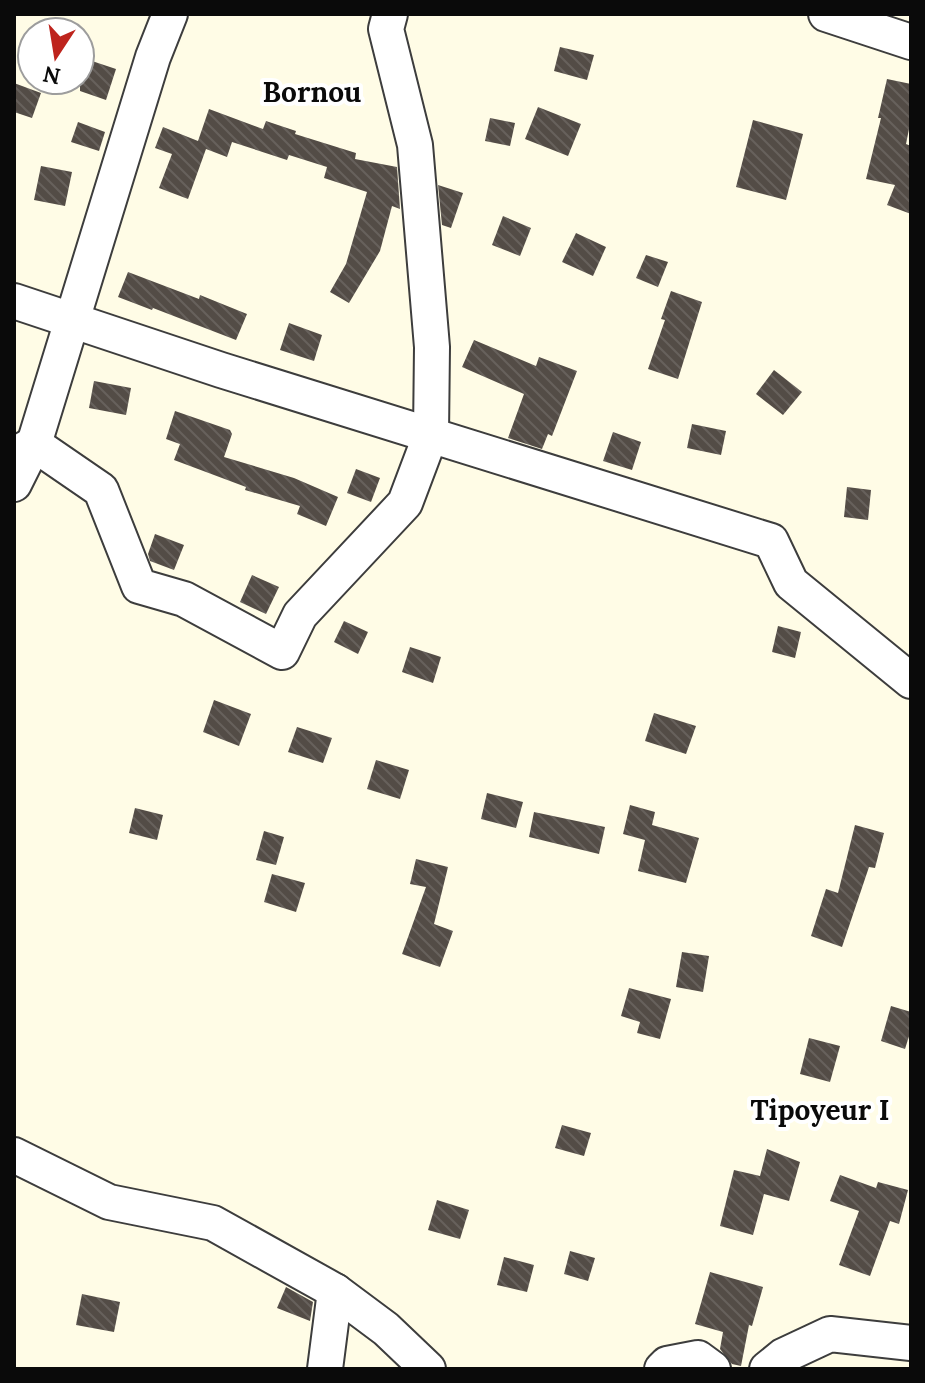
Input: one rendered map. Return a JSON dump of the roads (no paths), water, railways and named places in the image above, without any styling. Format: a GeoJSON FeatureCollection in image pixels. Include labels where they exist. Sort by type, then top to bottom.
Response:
{"type":"FeatureCollection","features":[{"type":"Feature","properties":{"kind":"street"},"geometry":{"type":"LineString","coordinates":[[14,484],[72,319],[153,57],[170,14]]}},
{"type":"Feature","properties":{"kind":"street"},"geometry":{"type":"LineString","coordinates":[[24,449],[101,490],[139,586],[184,599],[282,652],[300,615],[405,503],[431,434],[432,347],[415,145],[386,29],[390,14]]}},
{"type":"Feature","properties":{"kind":"street"},"geometry":{"type":"LineString","coordinates":[[826,14],[911,42]]}},
{"type":"Feature","properties":{"kind":"street"},"geometry":{"type":"LineString","coordinates":[[14,301],[221,370],[771,541],[791,583],[911,681]]}},
{"type":"Feature","properties":{"kind":"street"},"geometry":{"type":"LineString","coordinates":[[14,1155],[109,1202],[213,1223],[335,1291],[386,1329],[428,1369]]}},
{"type":"Feature","properties":{"kind":"street"},"geometry":{"type":"LineString","coordinates":[[325,1369],[335,1291]]}},
{"type":"Feature","properties":{"kind":"street"},"geometry":{"type":"LineString","coordinates":[[767,1369],[783,1356],[830,1334],[911,1343]]}},
{"type":"Feature","properties":{"kind":"street"},"geometry":{"type":"LineString","coordinates":[[662,1369],[667,1364],[698,1358],[713,1369]]}},
{"type":"Feature","properties":{"kind":"district","name":"Bornou"},"geometry":{"type":"Point","coordinates":[312,92]}},
{"type":"Feature","properties":{"kind":"district","name":"Tipoyeur I"},"geometry":{"type":"Point","coordinates":[820,1110]}}]}
